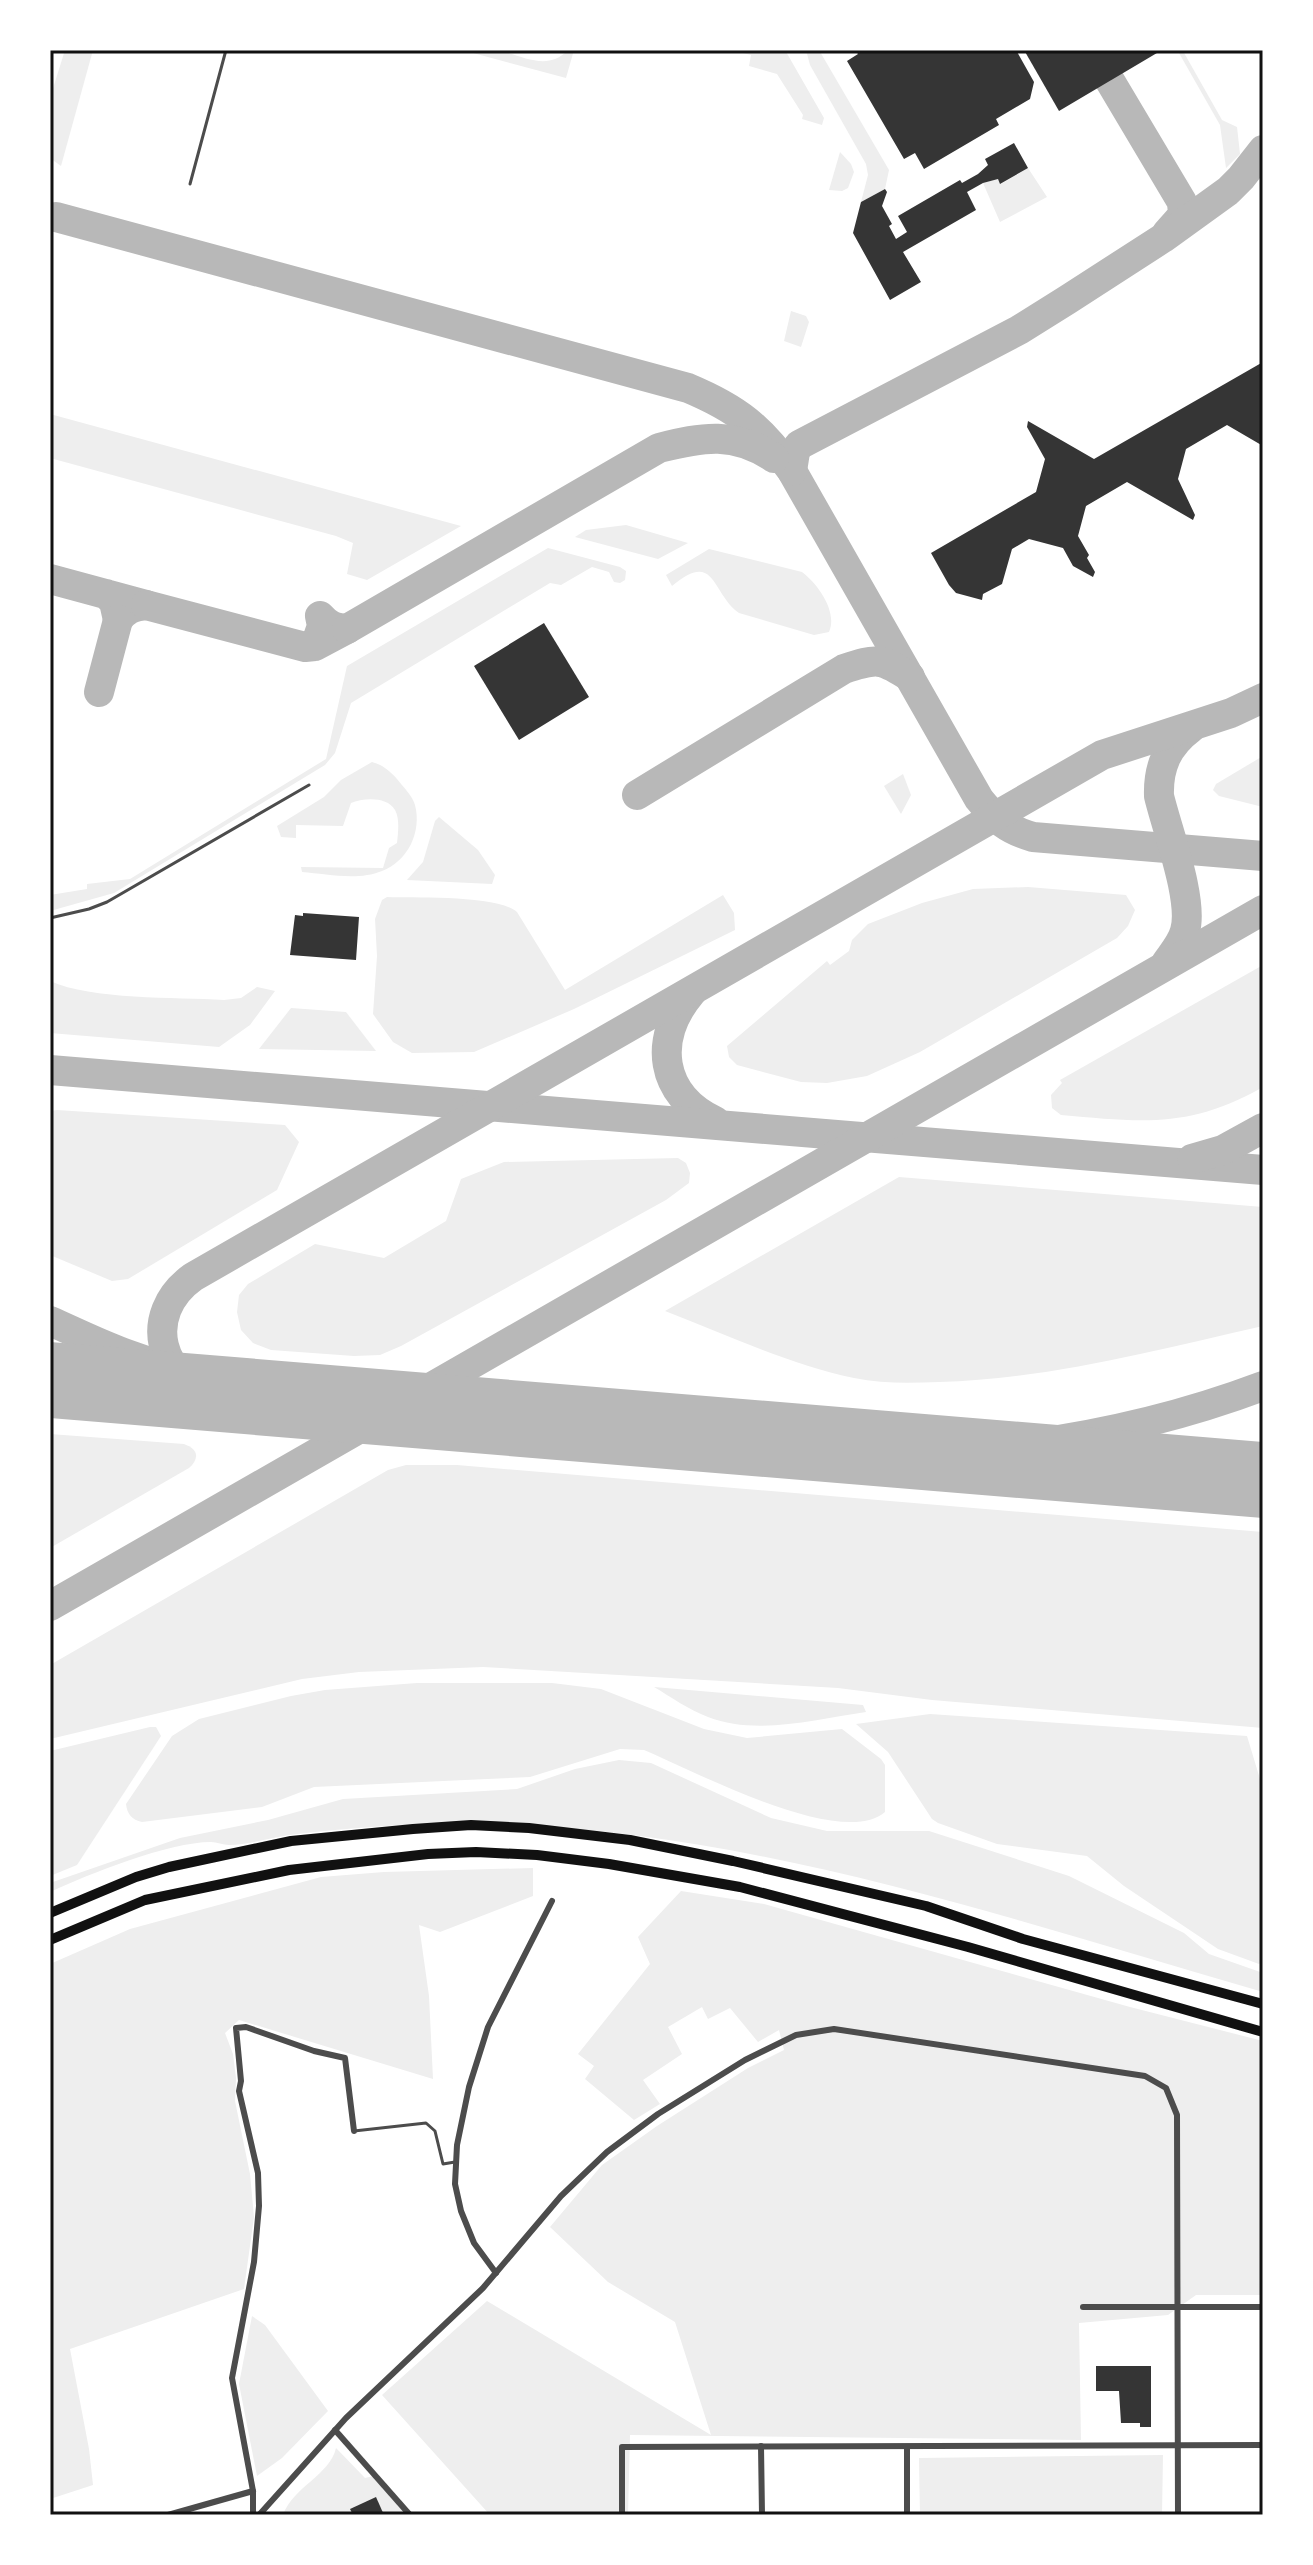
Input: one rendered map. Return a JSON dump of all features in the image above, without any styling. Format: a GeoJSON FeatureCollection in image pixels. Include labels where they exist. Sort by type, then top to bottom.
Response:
{"type":"FeatureCollection","features":[{"type":"Feature","properties":{"kind":"main road"},"geometry":{"type":"LineString","coordinates":[[50,1913],[136,1877],[169,1867],[291,1841],[471,1825],[529,1828],[630,1840],[926,1906],[1023,1939],[1263,2004]]}},
{"type":"Feature","properties":{"kind":"main road"},"geometry":{"type":"LineString","coordinates":[[50,1940],[145,1900],[289,1870],[428,1854],[476,1852],[537,1855],[740,1887],[968,1947],[1263,2032]]}},
{"type":"Feature","properties":{"kind":"street"},"geometry":{"type":"LineString","coordinates":[[496,2273],[474,2243],[461,2211],[455,2184],[457,2145],[469,2087],[488,2027],[552,1901]]}},
{"type":"Feature","properties":{"kind":"street"},"geometry":{"type":"LineString","coordinates":[[256,2515],[232,2378],[254,2262],[259,2206],[258,2173],[239,2091],[241,2081],[236,2028],[246,2027],[314,2051],[345,2058],[354,2131]]}},
{"type":"Feature","properties":{"kind":"street"},"geometry":{"type":"LineString","coordinates":[[256,2515],[335,2430],[496,2273],[561,2196],[607,2152],[658,2114],[745,2060],[796,2035],[834,2029],[1130,2073],[1156,2080],[1166,2088],[1177,2115],[1178,2515]]}},
{"type":"Feature","properties":{"kind":"street"},"geometry":{"type":"LineString","coordinates":[[1083,2307],[1263,2307]]}},
{"type":"Feature","properties":{"kind":"street"},"geometry":{"type":"LineString","coordinates":[[335,2430],[410,2515]]}},
{"type":"Feature","properties":{"kind":"street"},"geometry":{"type":"LineString","coordinates":[[622,2515],[622,2447],[1263,2445]]}},
{"type":"Feature","properties":{"kind":"street"},"geometry":{"type":"LineString","coordinates":[[761,2446],[762,2515]]}},
{"type":"Feature","properties":{"kind":"street"},"geometry":{"type":"LineString","coordinates":[[907,2447],[907,2515]]}},
{"type":"Feature","properties":{"kind":"street"},"geometry":{"type":"LineString","coordinates":[[168,2515],[253,2491]]}},
{"type":"Feature","properties":{"kind":"lane"},"geometry":{"type":"LineString","coordinates":[[190,184],[226,50]]}},
{"type":"Feature","properties":{"kind":"lane"},"geometry":{"type":"LineString","coordinates":[[50,918],[107,902],[309,785]]}},
{"type":"Feature","properties":{"kind":"lane"},"geometry":{"type":"LineString","coordinates":[[354,2131],[426,2123],[435,2131],[443,2164],[457,2162]]}},
{"type":"Feature","properties":{"kind":"shaded area"},"geometry":{"type":"Polygon","coordinates":[[[65,50],[93,50],[61,166],[50,158],[50,98],[65,50]]]}},
{"type":"Feature","properties":{"kind":"shaded area"},"geometry":{"type":"Polygon","coordinates":[[[462,50],[495,50],[542,61],[574,50],[566,78],[462,50]]]}},
{"type":"Feature","properties":{"kind":"shaded area"},"geometry":{"type":"Polygon","coordinates":[[[731,50],[785,50],[824,118],[822,125],[802,119],[803,115],[777,74],[749,66],[751,55],[731,50]]]}},
{"type":"Feature","properties":{"kind":"shaded area"},"geometry":{"type":"Polygon","coordinates":[[[806,50],[819,50],[889,170],[885,189],[861,202],[868,175],[866,164],[810,65],[806,50]]]}},
{"type":"Feature","properties":{"kind":"shaded area"},"geometry":{"type":"Polygon","coordinates":[[[1183,51],[1222,120],[1237,127],[1240,154],[1226,168],[1220,125],[1179,53],[1183,51]]]}},
{"type":"Feature","properties":{"kind":"shaded area"},"geometry":{"type":"Polygon","coordinates":[[[840,152],[854,172],[848,188],[829,190],[840,152]]]}},
{"type":"Feature","properties":{"kind":"shaded area"},"geometry":{"type":"Polygon","coordinates":[[[1028,168],[1047,197],[1000,222],[983,183],[998,179],[1001,184],[1028,168]]]}},
{"type":"Feature","properties":{"kind":"shaded area"},"geometry":{"type":"Polygon","coordinates":[[[791,311],[806,316],[809,322],[801,347],[784,341],[791,311]]]}},
{"type":"Feature","properties":{"kind":"shaded area"},"geometry":{"type":"Polygon","coordinates":[[[50,414],[461,526],[367,580],[347,574],[353,543],[336,536],[50,458],[50,414]]]}},
{"type":"Feature","properties":{"kind":"shaded area"},"geometry":{"type":"Polygon","coordinates":[[[626,525],[688,543],[658,559],[575,537],[586,530],[626,525]]]}},
{"type":"Feature","properties":{"kind":"shaded area"},"geometry":{"type":"Polygon","coordinates":[[[548,548],[620,567],[626,571],[625,580],[614,582],[609,572],[592,567],[561,585],[550,583],[351,703],[335,753],[325,765],[114,893],[50,911],[50,895],[87,889],[87,884],[130,879],[326,759],[347,666],[548,548]]]}},
{"type":"Feature","properties":{"kind":"shaded area"},"geometry":{"type":"Polygon","coordinates":[[[709,549],[802,572],[829,607],[829,632],[814,635],[739,613],[705,573],[686,576],[672,586],[666,575],[709,549]]]}},
{"type":"Feature","properties":{"kind":"shaded area"},"geometry":{"type":"Polygon","coordinates":[[[1263,756],[1263,807],[1219,796],[1213,790],[1216,784],[1263,756]]]}},
{"type":"Feature","properties":{"kind":"shaded area"},"geometry":{"type":"Polygon","coordinates":[[[372,762],[392,773],[415,805],[416,825],[406,853],[382,871],[363,876],[302,872],[301,867],[383,868],[389,848],[397,843],[398,822],[395,810],[381,800],[351,803],[343,826],[296,825],[296,838],[281,837],[277,826],[372,762]]]}},
{"type":"Feature","properties":{"kind":"shaded area"},"geometry":{"type":"Polygon","coordinates":[[[903,774],[911,795],[901,814],[884,786],[903,774]]]}},
{"type":"Feature","properties":{"kind":"shaded area"},"geometry":{"type":"Polygon","coordinates":[[[439,817],[478,850],[495,875],[492,884],[407,880],[423,862],[435,821],[439,817]]]}},
{"type":"Feature","properties":{"kind":"shaded area"},"geometry":{"type":"Polygon","coordinates":[[[1028,887],[1126,895],[1135,910],[1128,926],[1117,938],[920,1052],[867,1076],[827,1083],[801,1082],[737,1065],[729,1057],[727,1046],[827,961],[830,965],[849,951],[852,940],[868,924],[922,903],[973,889],[1028,887]]]}},
{"type":"Feature","properties":{"kind":"shaded area"},"geometry":{"type":"Polygon","coordinates":[[[723,895],[734,913],[735,930],[574,1009],[474,1052],[412,1053],[393,1042],[373,1014],[377,956],[375,919],[382,900],[387,897],[475,900],[517,912],[565,990],[723,895]]]}},
{"type":"Feature","properties":{"kind":"shaded area"},"geometry":{"type":"Polygon","coordinates":[[[1263,965],[1263,1087],[1212,1110],[1165,1119],[1061,1115],[1052,1108],[1051,1095],[1062,1083],[1060,1080],[1263,965]]]}},
{"type":"Feature","properties":{"kind":"shaded area"},"geometry":{"type":"Polygon","coordinates":[[[50,981],[88,992],[158,998],[224,1000],[241,998],[257,987],[275,991],[250,1025],[219,1047],[50,1033],[50,981]]]}},
{"type":"Feature","properties":{"kind":"shaded area"},"geometry":{"type":"Polygon","coordinates":[[[291,1008],[346,1012],[376,1051],[259,1049],[291,1008]]]}},
{"type":"Feature","properties":{"kind":"shaded area"},"geometry":{"type":"Polygon","coordinates":[[[50,1111],[285,1125],[299,1142],[277,1190],[128,1279],[112,1281],[50,1255],[50,1111]]]}},
{"type":"Feature","properties":{"kind":"shaded area"},"geometry":{"type":"Polygon","coordinates":[[[678,1158],[686,1163],[690,1173],[689,1183],[666,1200],[380,1355],[271,1350],[253,1343],[241,1330],[237,1312],[239,1295],[248,1284],[315,1244],[384,1258],[446,1221],[461,1179],[504,1162],[678,1158]]]}},
{"type":"Feature","properties":{"kind":"shaded area"},"geometry":{"type":"Polygon","coordinates":[[[899,1177],[1263,1207],[1263,1326],[1062,1369],[980,1380],[896,1383],[854,1378],[806,1365],[665,1311],[899,1177]]]}},
{"type":"Feature","properties":{"kind":"shaded area"},"geometry":{"type":"Polygon","coordinates":[[[50,1434],[184,1444],[195,1451],[196,1457],[189,1468],[50,1548],[50,1434]]]}},
{"type":"Feature","properties":{"kind":"shaded area"},"geometry":{"type":"Polygon","coordinates":[[[406,1465],[457,1465],[1263,1532],[1263,1728],[932,1700],[838,1688],[483,1667],[359,1672],[302,1679],[50,1739],[50,1665],[388,1470],[406,1465]]]}},
{"type":"Feature","properties":{"kind":"shaded area"},"geometry":{"type":"Polygon","coordinates":[[[417,1683],[552,1683],[601,1689],[704,1729],[747,1738],[842,1729],[885,1765],[885,1812],[864,1821],[836,1821],[803,1814],[766,1803],[644,1750],[620,1749],[530,1777],[314,1787],[262,1807],[142,1822],[133,1818],[128,1811],[126,1804],[172,1736],[199,1719],[325,1690],[417,1683]]]}},
{"type":"Feature","properties":{"kind":"shaded area"},"geometry":{"type":"Polygon","coordinates":[[[654,1687],[863,1705],[866,1712],[766,1726],[727,1723],[701,1714],[654,1687]]]}},
{"type":"Feature","properties":{"kind":"shaded area"},"geometry":{"type":"Polygon","coordinates":[[[930,1714],[1247,1736],[1263,1789],[1263,1961],[1259,1964],[1218,1949],[1124,1886],[1087,1856],[997,1844],[932,1819],[888,1752],[856,1724],[930,1714]]]}},
{"type":"Feature","properties":{"kind":"shaded area"},"geometry":{"type":"Polygon","coordinates":[[[156,1727],[161,1736],[77,1865],[50,1876],[50,1751],[156,1727]]]}},
{"type":"Feature","properties":{"kind":"shaded area"},"geometry":{"type":"Polygon","coordinates":[[[619,1760],[651,1763],[771,1818],[827,1831],[929,1831],[1069,1876],[1184,1933],[1209,1954],[1263,1973],[1263,1992],[881,1883],[687,1843],[589,1830],[490,1824],[417,1824],[297,1834],[237,1845],[194,1843],[129,1860],[50,1892],[50,1883],[180,1838],[268,1820],[343,1799],[517,1789],[575,1769],[619,1760]]]}},
{"type":"Feature","properties":{"kind":"shaded area"},"geometry":{"type":"Polygon","coordinates":[[[533,1868],[533,1896],[440,1932],[419,1925],[429,1996],[433,2079],[239,2020],[225,2033],[233,2054],[235,2101],[250,2174],[254,2217],[244,2289],[70,2349],[93,2485],[50,2499],[50,1964],[130,1929],[321,1877],[533,1868]]]}},
{"type":"Feature","properties":{"kind":"shaded area"},"geometry":{"type":"Polygon","coordinates":[[[681,1891],[764,1904],[1130,2007],[1263,2041],[1263,2295],[1196,2295],[1168,2315],[1079,2323],[1081,2440],[630,2435],[628,2515],[490,2515],[382,2395],[487,2301],[711,2435],[675,2322],[608,2282],[550,2227],[602,2165],[748,2068],[784,2050],[779,2030],[758,2042],[730,2008],[708,2019],[702,2007],[668,2027],[682,2054],[643,2080],[660,2104],[634,2120],[585,2079],[594,2066],[578,2054],[650,1964],[638,1937],[681,1891]]]}},
{"type":"Feature","properties":{"kind":"shaded area"},"geometry":{"type":"Polygon","coordinates":[[[252,2316],[265,2325],[328,2411],[282,2458],[257,2476],[239,2384],[252,2316]]]}},
{"type":"Feature","properties":{"kind":"shaded area"},"geometry":{"type":"Polygon","coordinates":[[[336,2448],[365,2478],[374,2476],[406,2515],[283,2515],[295,2497],[327,2466],[336,2448]]]}},
{"type":"Feature","properties":{"kind":"shaded area"},"geometry":{"type":"Polygon","coordinates":[[[1163,2455],[1162,2515],[920,2515],[919,2458],[1163,2455]]]}},
{"type":"Feature","properties":{"kind":"building"},"geometry":{"type":"Polygon","coordinates":[[[855,50],[1016,50],[1034,82],[1030,99],[996,119],[999,125],[924,169],[915,153],[904,159],[847,61],[858,54],[855,50]]]}},
{"type":"Feature","properties":{"kind":"building"},"geometry":{"type":"Polygon","coordinates":[[[1024,50],[1162,50],[1059,111],[1024,50]]]}},
{"type":"Feature","properties":{"kind":"building"},"geometry":{"type":"Polygon","coordinates":[[[1014,143],[1028,168],[1000,184],[998,179],[967,192],[976,210],[903,252],[921,282],[890,300],[853,233],[861,202],[885,189],[887,192],[882,206],[896,239],[907,232],[898,216],[960,180],[962,183],[978,174],[988,165],[985,159],[1014,143]]]}},
{"type":"Feature","properties":{"kind":"building"},"geometry":{"type":"Polygon","coordinates":[[[1263,362],[1263,446],[1227,425],[1186,449],[1178,479],[1195,515],[1193,520],[1127,482],[1086,506],[1078,536],[1089,555],[1087,558],[1095,572],[1093,577],[1073,566],[1063,548],[1029,539],[1012,549],[1002,584],[983,594],[982,600],[956,593],[949,585],[931,553],[1036,492],[1045,459],[1027,427],[1028,421],[1094,459],[1263,362]]]}},
{"type":"Feature","properties":{"kind":"building"},"geometry":{"type":"Polygon","coordinates":[[[544,623],[589,697],[519,740],[474,666],[544,623]]]}},
{"type":"Feature","properties":{"kind":"building"},"geometry":{"type":"Polygon","coordinates":[[[303,913],[359,917],[356,960],[290,955],[295,915],[303,916],[303,913]]]}},
{"type":"Feature","properties":{"kind":"building"},"geometry":{"type":"Polygon","coordinates":[[[1096,2366],[1151,2366],[1151,2427],[1140,2427],[1140,2423],[1121,2423],[1119,2391],[1096,2391],[1096,2366]]]}},
{"type":"Feature","properties":{"kind":"building"},"geometry":{"type":"Polygon","coordinates":[[[376,2497],[384,2515],[353,2515],[350,2509],[376,2497]]]}},
{"type":"Feature","properties":{"kind":"taxiway"},"geometry":{"type":"LineString","coordinates":[[1110,81],[1182,202],[1183,215],[1167,233]]}},
{"type":"Feature","properties":{"kind":"taxiway"},"geometry":{"type":"LineString","coordinates":[[792,471],[799,445],[1019,330],[1067,300],[1163,238],[1228,191],[1263,150]]}},
{"type":"Feature","properties":{"kind":"taxiway"},"geometry":{"type":"LineString","coordinates":[[56,217],[688,388],[721,404],[758,431],[792,471],[979,799],[997,818],[1016,831],[1033,837],[1263,856]]}},
{"type":"Feature","properties":{"kind":"taxiway"},"geometry":{"type":"LineString","coordinates":[[347,629],[659,448],[704,439],[732,440],[774,458]]}},
{"type":"Feature","properties":{"kind":"taxiway"},"geometry":{"type":"LineString","coordinates":[[50,579],[146,605],[130,609],[118,620],[114,602],[106,594]]}},
{"type":"Feature","properties":{"kind":"taxiway"},"geometry":{"type":"LineString","coordinates":[[146,605],[305,647],[315,646],[347,629],[332,626],[320,616],[322,626],[315,646]]}},
{"type":"Feature","properties":{"kind":"taxiway"},"geometry":{"type":"LineString","coordinates":[[99,692],[118,620]]}},
{"type":"Feature","properties":{"kind":"taxiway"},"geometry":{"type":"LineString","coordinates":[[637,795],[844,669],[878,662],[910,677]]}},
{"type":"Feature","properties":{"kind":"taxiway"},"geometry":{"type":"LineString","coordinates":[[221,1394],[200,1388],[183,1377],[164,1346],[162,1328],[167,1309],[177,1292],[193,1277],[1102,755],[1231,713],[1263,698]]}},
{"type":"Feature","properties":{"kind":"taxiway"},"geometry":{"type":"LineString","coordinates":[[1166,963],[1182,940],[1187,918],[1183,884],[1159,796],[1159,785],[1162,766],[1170,750],[1191,728]]}},
{"type":"Feature","properties":{"kind":"taxiway"},"geometry":{"type":"LineString","coordinates":[[50,1606],[1263,910]]}},
{"type":"Feature","properties":{"kind":"taxiway"},"geometry":{"type":"LineString","coordinates":[[691,993],[671,1029],[667,1047],[668,1064],[673,1081],[683,1096],[697,1110],[715,1121]]}},
{"type":"Feature","properties":{"kind":"taxiway"},"geometry":{"type":"LineString","coordinates":[[50,1070],[1263,1170]]}},
{"type":"Feature","properties":{"kind":"taxiway"},"geometry":{"type":"LineString","coordinates":[[1192,1159],[1223,1150],[1263,1128]]}},
{"type":"Feature","properties":{"kind":"taxiway"},"geometry":{"type":"LineString","coordinates":[[50,1321],[115,1349],[173,1369],[323,1403]]}},
{"type":"Feature","properties":{"kind":"taxiway"},"geometry":{"type":"LineString","coordinates":[[915,1452],[1011,1447],[1086,1435],[1175,1415],[1263,1386]]}},
{"type":"Feature","properties":{"kind":"runway"},"geometry":{"type":"LineString","coordinates":[[50,1380],[1263,1480]]}}]}
